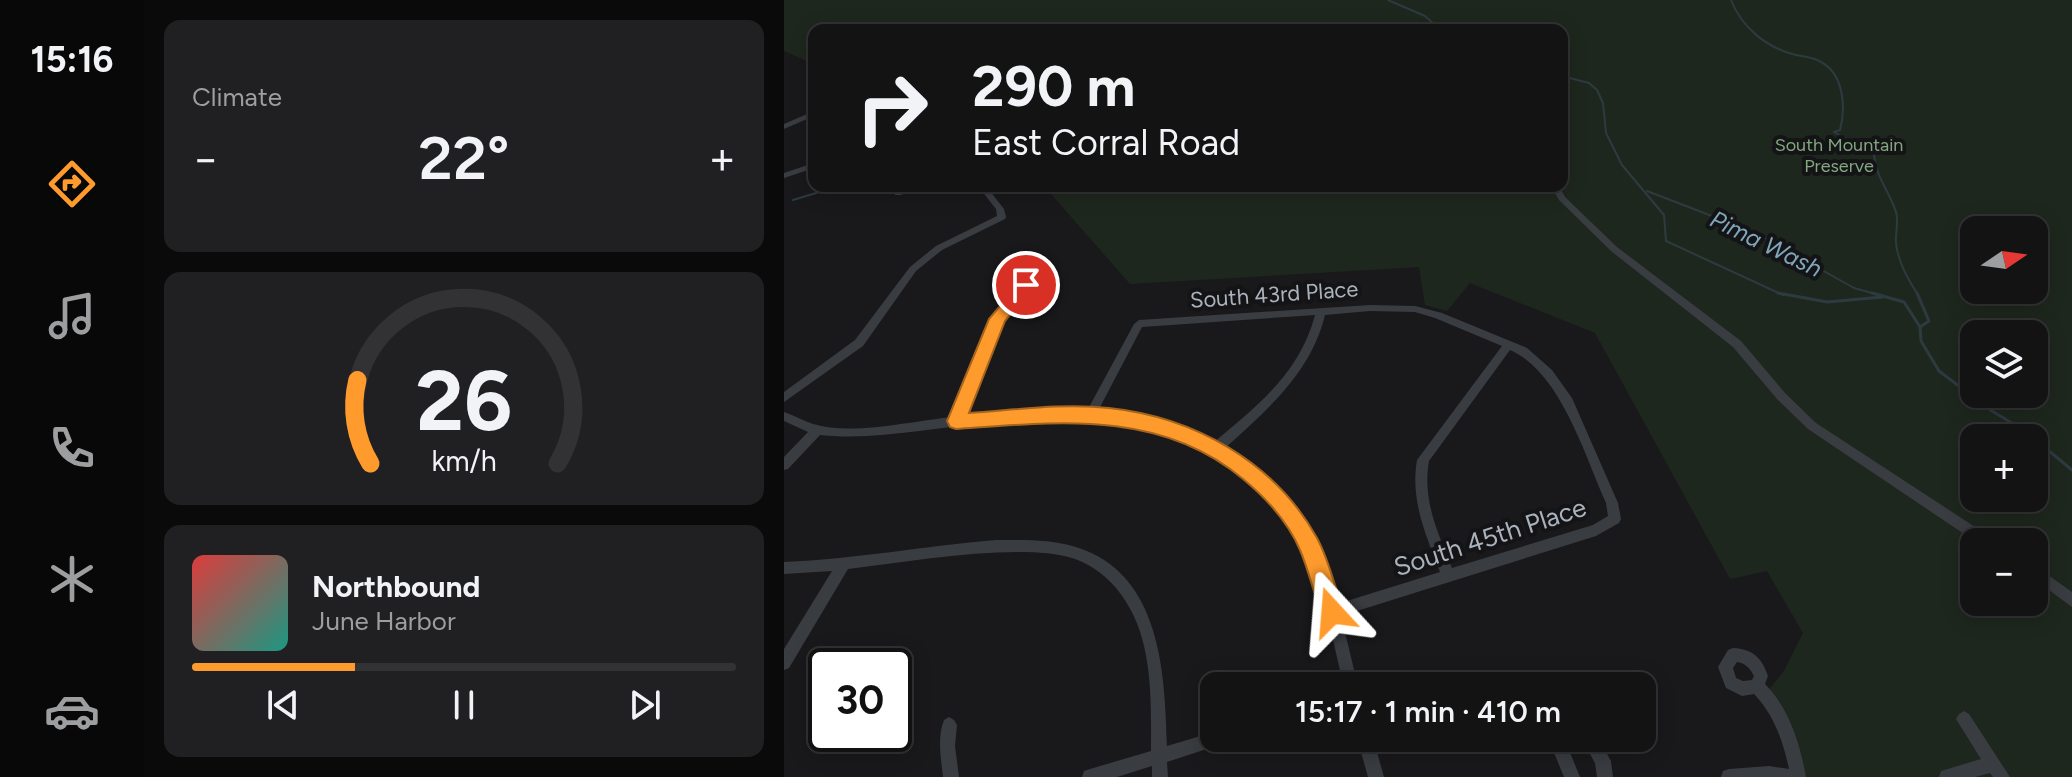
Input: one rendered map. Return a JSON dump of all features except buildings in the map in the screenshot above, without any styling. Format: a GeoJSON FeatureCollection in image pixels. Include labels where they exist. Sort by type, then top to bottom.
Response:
{"type":"FeatureCollection","features":[{"type":"Feature","properties":{"kind":"street"},"geometry":{"type":"LineString","coordinates":[[784,127],[808,116]]}},
{"type":"Feature","properties":{"kind":"street"},"geometry":{"type":"LineString","coordinates":[[784,176],[808,167]]}},
{"type":"Feature","properties":{"kind":"street"},"geometry":{"type":"LineString","coordinates":[[784,398],[859,343],[913,269],[939,248],[1002,217],[1000,209],[987,192]]}},
{"type":"Feature","properties":{"kind":"street"},"geometry":{"type":"LineString","coordinates":[[1558,192],[1614,249],[1737,344],[1781,396],[1812,426],[1966,528]]}},
{"type":"Feature","properties":{"kind":"street"},"geometry":{"type":"LineString","coordinates":[[956,421],[997,319],[1026,285]]}},
{"type":"Feature","properties":{"kind":"street","name":"South 43rd Place"},"geometry":{"type":"LineString","coordinates":[[1091,414],[1139,324],[1321,311],[1415,309],[1509,344],[1523,351],[1548,373],[1561,391],[1612,503],[1615,519]]}},
{"type":"Feature","properties":{"kind":"street"},"geometry":{"type":"LineString","coordinates":[[1215,449],[1269,400],[1306,357],[1313,344],[1321,311]]}},
{"type":"Feature","properties":{"kind":"street"},"geometry":{"type":"LineString","coordinates":[[1448,575],[1422,503],[1419,475],[1423,460],[1509,344]]}},
{"type":"Feature","properties":{"kind":"street"},"geometry":{"type":"LineString","coordinates":[[784,416],[817,430],[890,430],[956,421],[1091,414],[1139,420],[1170,428],[1215,449],[1265,485],[1290,513],[1310,546],[1347,672]]}},
{"type":"Feature","properties":{"kind":"street"},"geometry":{"type":"LineString","coordinates":[[784,465],[817,430]]}},
{"type":"Feature","properties":{"kind":"street","name":"South 45th Place"},"geometry":{"type":"LineString","coordinates":[[1332,612],[1596,530],[1615,519]]}},
{"type":"Feature","properties":{"kind":"street"},"geometry":{"type":"LineString","coordinates":[[784,568],[985,547],[1033,546],[1067,549],[1102,564],[1129,593],[1148,632],[1160,777]]}},
{"type":"Feature","properties":{"kind":"street"},"geometry":{"type":"LineString","coordinates":[[784,663],[844,564]]}},
{"type":"Feature","properties":{"kind":"street"},"geometry":{"type":"LineString","coordinates":[[2048,582],[2072,600]]}},
{"type":"Feature","properties":{"kind":"street"},"geometry":{"type":"LineString","coordinates":[[1757,686],[1766,693],[1782,723],[1796,761],[1798,777]]}},
{"type":"Feature","properties":{"kind":"street"},"geometry":{"type":"LineString","coordinates":[[1947,777],[1998,770],[1964,719]]}},
{"type":"Feature","properties":{"kind":"street"},"geometry":{"type":"LineString","coordinates":[[949,725],[947,746],[951,777]]}},
{"type":"Feature","properties":{"kind":"street"},"geometry":{"type":"LineString","coordinates":[[1090,777],[1200,744]]}},
{"type":"Feature","properties":{"kind":"street"},"geometry":{"type":"LineString","coordinates":[[1369,752],[1376,777]]}},
{"type":"Feature","properties":{"kind":"street"},"geometry":{"type":"LineString","coordinates":[[1562,752],[1572,777]]}},
{"type":"Feature","properties":{"kind":"street"},"geometry":{"type":"LineString","coordinates":[[1598,752],[1603,761],[1605,777]]}},
{"type":"Feature","properties":{"kind":"street"},"geometry":{"type":"LineString","coordinates":[[1729,777],[1769,774],[1789,777]]}},
{"type":"Feature","properties":{"kind":"green space","name":"South Mountain Preserve"},"geometry":{"type":"Polygon","coordinates":[[[784,0],[2072,0],[2072,777],[1798,777],[1766,693],[1784,671],[1803,633],[1767,571],[1729,577],[1595,333],[1470,283],[1447,311],[1425,305],[1419,267],[1130,284],[1049,192],[1568,192],[1568,24],[808,24],[808,61],[784,51],[784,0]]]}},
{"type":"Feature","properties":{"kind":"waterway","name":"Pima Wash"},"geometry":{"type":"LineString","coordinates":[[1388,0],[1425,16],[1434,24]]}},
{"type":"Feature","properties":{"kind":"waterway"},"geometry":{"type":"LineString","coordinates":[[1731,0],[1749,28],[1766,42],[1785,52],[1818,60],[1835,75],[1843,112],[1840,130],[1834,132],[1874,155],[1877,170],[1896,212],[1899,257],[1918,294]]}},
{"type":"Feature","properties":{"kind":"waterway","name":"Pima Wash"},"geometry":{"type":"LineString","coordinates":[[1568,78],[1589,83],[1597,90],[1603,103],[1606,133],[1622,165],[1664,215],[1666,241],[1779,293]]}},
{"type":"Feature","properties":{"kind":"waterway","name":"Pima Wash"},"geometry":{"type":"LineString","coordinates":[[1647,191],[1756,233],[1854,288],[1879,295]]}},
{"type":"Feature","properties":{"kind":"waterway"},"geometry":{"type":"LineString","coordinates":[[793,200],[819,192]]}},
{"type":"Feature","properties":{"kind":"waterway","name":"Pima Wash"},"geometry":{"type":"LineString","coordinates":[[1779,293],[1827,302],[1883,297]]}},
{"type":"Feature","properties":{"kind":"waterway","name":"Pima Wash"},"geometry":{"type":"LineString","coordinates":[[1779,293],[1783,295]]}},
{"type":"Feature","properties":{"kind":"waterway","name":"Pima Wash"},"geometry":{"type":"LineString","coordinates":[[1872,293],[1904,302],[1920,327]]}},
{"type":"Feature","properties":{"kind":"waterway"},"geometry":{"type":"LineString","coordinates":[[1918,294],[1929,321],[1920,327]]}},
{"type":"Feature","properties":{"kind":"waterway","name":"Pima Wash"},"geometry":{"type":"LineString","coordinates":[[1920,327],[1921,341],[1939,371],[1992,411],[2025,431],[2072,470]]}},
{"type":"Feature","properties":{"kind":"route"},"geometry":{"type":"LineString","coordinates":[[1026,285],[997,319],[956,421],[1067,413],[1110,415],[1170,428],[1196,438],[1241,465],[1265,485],[1290,513],[1310,546],[1332,612]]}}]}
